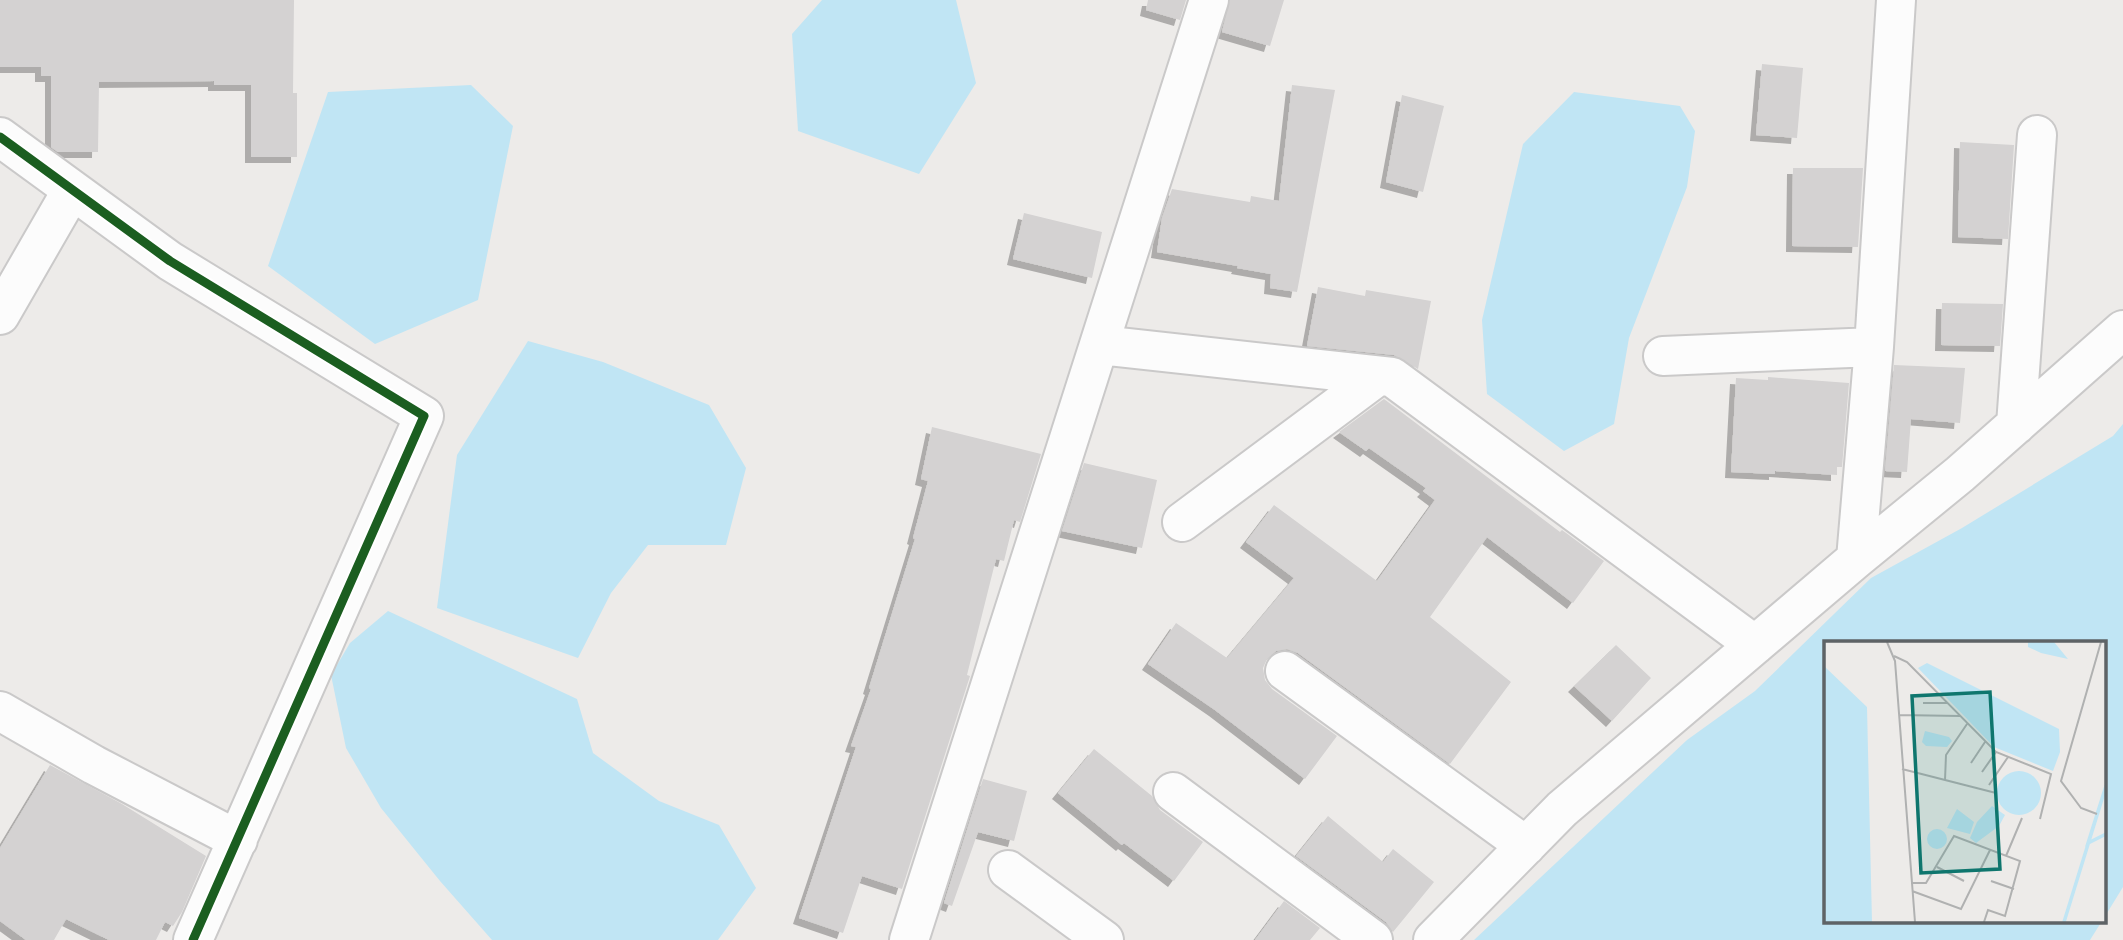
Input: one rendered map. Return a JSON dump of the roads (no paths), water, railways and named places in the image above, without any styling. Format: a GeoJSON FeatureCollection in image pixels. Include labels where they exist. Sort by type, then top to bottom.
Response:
{"type":"FeatureCollection","features":[{"type":"Feature","properties":{"kind":"street"},"geometry":{"type":"LineString","coordinates":[[909,940],[1209,0]]}},
{"type":"Feature","properties":{"kind":"street"},"geometry":{"type":"LineString","coordinates":[[1856,559],[1874,347],[1896,0]]}},
{"type":"Feature","properties":{"kind":"street"},"geometry":{"type":"LineString","coordinates":[[2016,425],[2037,135]]}},
{"type":"Feature","properties":{"kind":"street"},"geometry":{"type":"LineString","coordinates":[[0,137],[170,261],[424,416],[193,940]]}},
{"type":"Feature","properties":{"kind":"street"},"geometry":{"type":"LineString","coordinates":[[0,315],[72,190]]}},
{"type":"Feature","properties":{"kind":"street"},"geometry":{"type":"LineString","coordinates":[[1433,940],[1562,809],[2016,425],[2123,330]]}},
{"type":"Feature","properties":{"kind":"street"},"geometry":{"type":"LineString","coordinates":[[1100,345],[1392,377],[1755,645]]}},
{"type":"Feature","properties":{"kind":"street"},"geometry":{"type":"LineString","coordinates":[[1663,356],[1874,347]]}},
{"type":"Feature","properties":{"kind":"street"},"geometry":{"type":"LineString","coordinates":[[1182,522],[1378,376]]}},
{"type":"Feature","properties":{"kind":"street"},"geometry":{"type":"LineString","coordinates":[[1285,671],[1526,846]]}},
{"type":"Feature","properties":{"kind":"street"},"geometry":{"type":"LineString","coordinates":[[0,711],[94,765],[238,840]]}},
{"type":"Feature","properties":{"kind":"street"},"geometry":{"type":"LineString","coordinates":[[1173,792],[1373,940]]}},
{"type":"Feature","properties":{"kind":"street"},"geometry":{"type":"LineString","coordinates":[[1008,870],[1104,940]]}},
{"type":"Feature","properties":{"kind":"water"},"geometry":{"type":"Polygon","coordinates":[[[822,0],[956,0],[976,83],[919,174],[798,131],[792,34],[822,0]]]}},
{"type":"Feature","properties":{"kind":"water"},"geometry":{"type":"Polygon","coordinates":[[[471,85],[513,126],[478,300],[375,344],[268,266],[328,92],[471,85]]]}},
{"type":"Feature","properties":{"kind":"water"},"geometry":{"type":"Polygon","coordinates":[[[1574,92],[1680,106],[1695,131],[1687,187],[1629,338],[1614,424],[1564,451],[1487,394],[1482,320],[1523,144],[1574,92]]]}},
{"type":"Feature","properties":{"kind":"water"},"geometry":{"type":"Polygon","coordinates":[[[528,341],[603,362],[709,405],[746,468],[726,545],[648,545],[611,593],[578,658],[437,608],[457,455],[528,341]]]}},
{"type":"Feature","properties":{"kind":"water"},"geometry":{"type":"Polygon","coordinates":[[[2123,424],[2123,887],[2106,915],[2106,641],[1824,641],[1824,922],[2101,922],[2090,940],[1474,940],[1687,740],[1755,691],[1871,578],[1962,528],[2113,436],[2123,424]]]}},
{"type":"Feature","properties":{"kind":"water"},"geometry":{"type":"Polygon","coordinates":[[[388,611],[577,699],[593,753],[659,801],[719,825],[756,888],[718,940],[492,940],[381,808],[346,748],[331,675],[350,643],[388,611]]]}}]}
